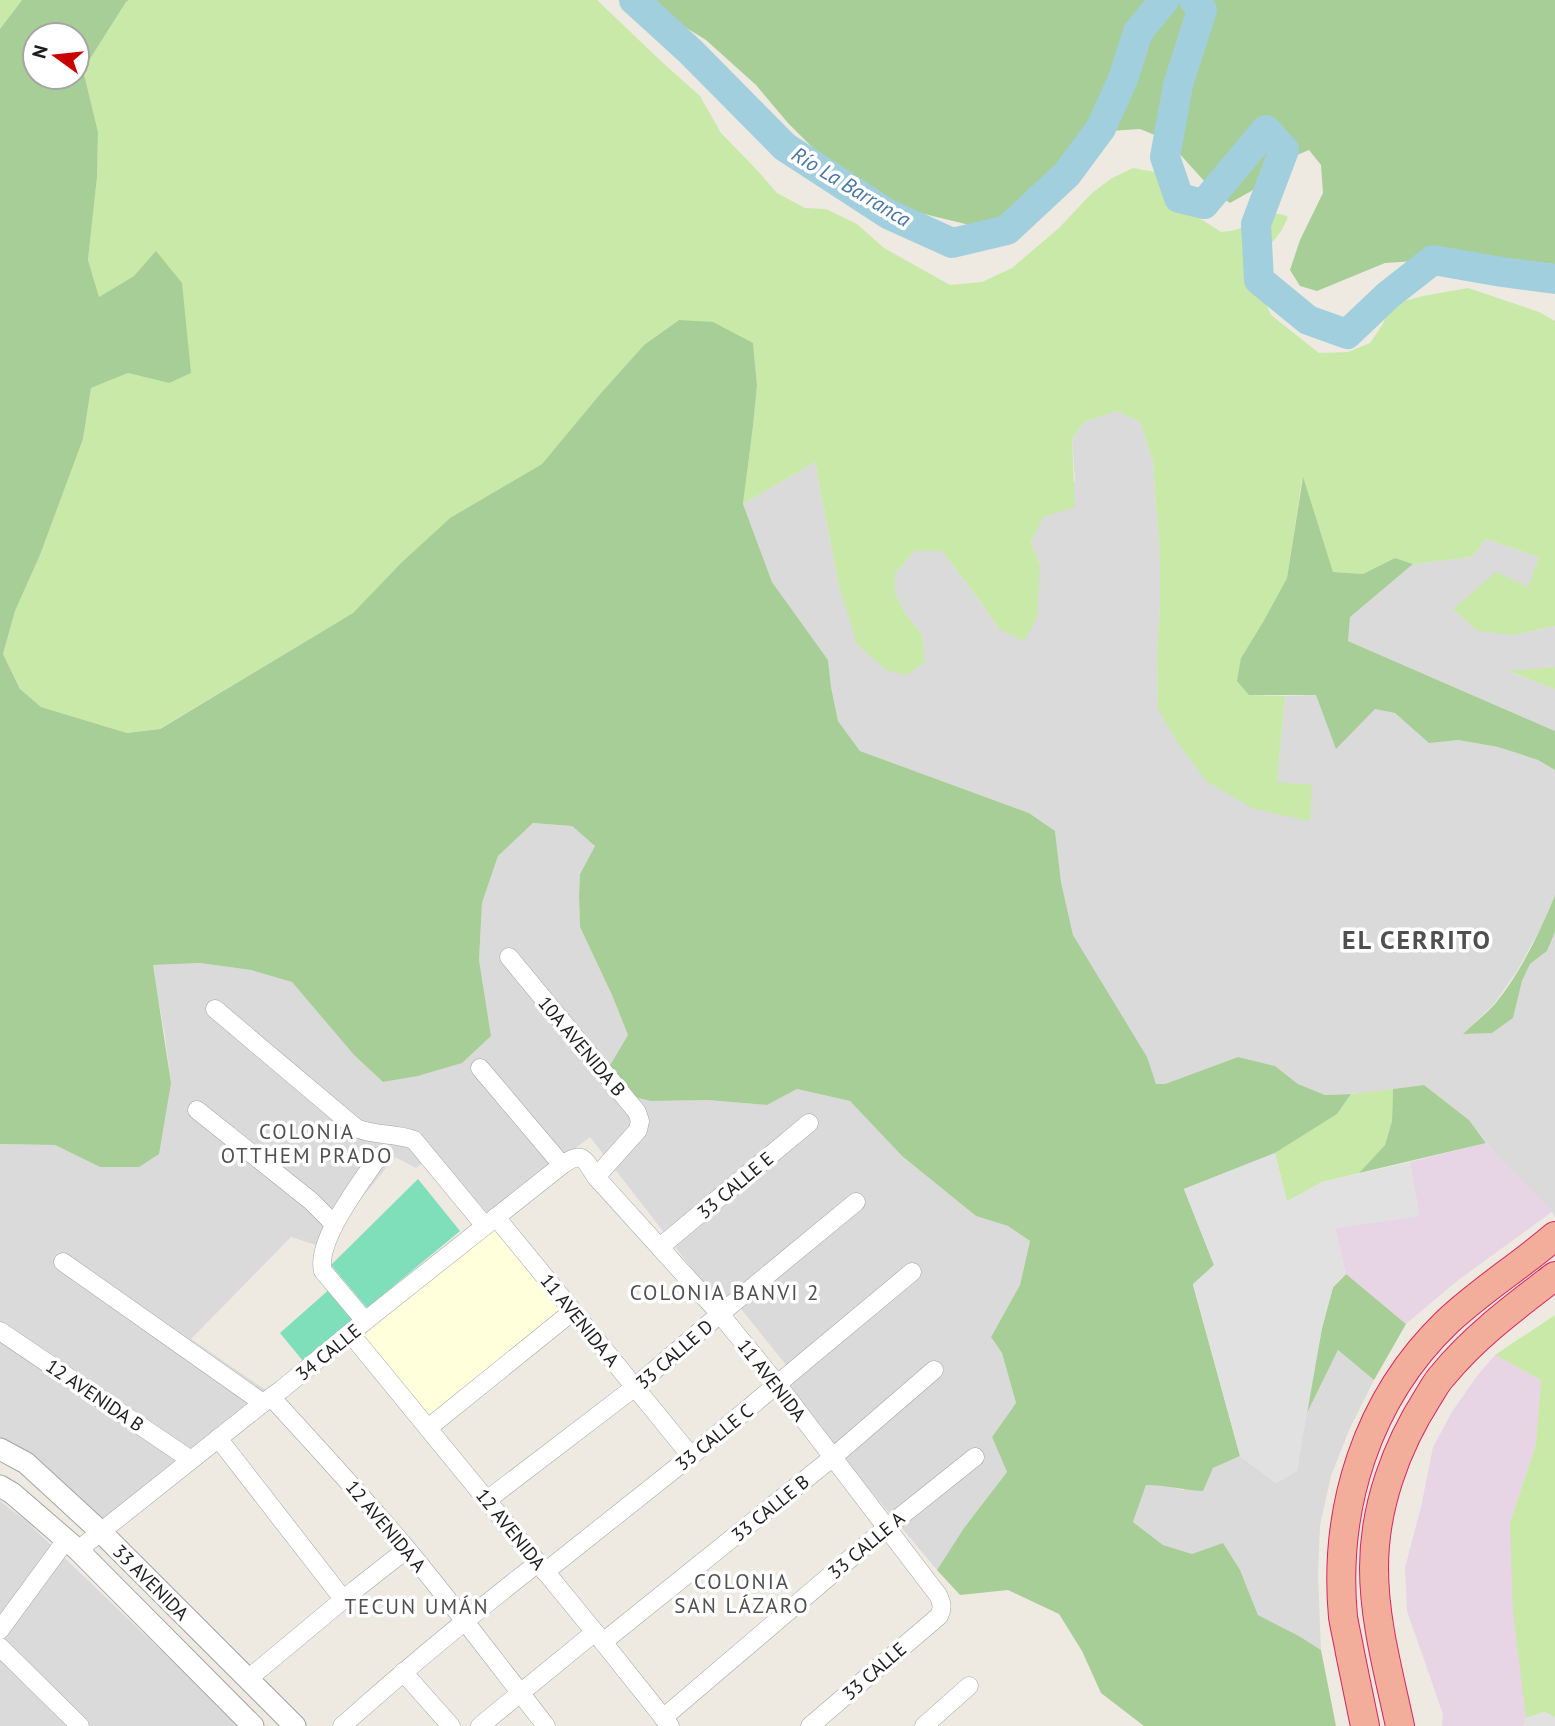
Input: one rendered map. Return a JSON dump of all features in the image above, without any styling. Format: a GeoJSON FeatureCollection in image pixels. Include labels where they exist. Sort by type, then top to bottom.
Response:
{"type":"FeatureCollection","features":[{"type":"Feature","properties":{"kind":"highway"},"geometry":{"type":"LineString","coordinates":[[1365,1726],[1344,1620],[1341,1583],[1344,1525],[1356,1468],[1387,1400],[1422,1349],[1470,1302],[1549,1241]]}},
{"type":"Feature","properties":{"kind":"highway"},"geometry":{"type":"LineString","coordinates":[[1400,1726],[1378,1622],[1374,1569],[1376,1534],[1383,1499],[1396,1459],[1416,1416],[1442,1376],[1513,1308],[1555,1276]]}},
{"type":"Feature","properties":{"kind":"street","name":"10A AVENIDA B"},"geometry":{"type":"LineString","coordinates":[[509,957],[638,1112],[638,1130],[596,1177]]}},
{"type":"Feature","properties":{"kind":"street","name":"11 AVENIDA A"},"geometry":{"type":"LineString","coordinates":[[215,1009],[356,1128],[369,1134],[402,1135],[414,1140],[573,1311],[691,1456]]}},
{"type":"Feature","properties":{"kind":"street"},"geometry":{"type":"LineString","coordinates":[[480,1068],[562,1164]]}},
{"type":"Feature","properties":{"kind":"street"},"geometry":{"type":"LineString","coordinates":[[197,1110],[311,1201],[334,1224]]}},
{"type":"Feature","properties":{"kind":"street","name":"33 CALLE E"},"geometry":{"type":"LineString","coordinates":[[660,1247],[809,1122]]}},
{"type":"Feature","properties":{"kind":"street"},"geometry":{"type":"LineString","coordinates":[[365,1321],[323,1271],[322,1265],[334,1224],[379,1156]]}},
{"type":"Feature","properties":{"kind":"street","name":"34 CALLE"},"geometry":{"type":"LineString","coordinates":[[3,1621],[72,1545],[101,1532],[562,1164],[572,1157],[579,1157]]}},
{"type":"Feature","properties":{"kind":"street","name":"11 AVENIDA"},"geometry":{"type":"LineString","coordinates":[[579,1157],[720,1314],[777,1384],[938,1595],[942,1602],[939,1616]]}},
{"type":"Feature","properties":{"kind":"street","name":"33 CALLE D"},"geometry":{"type":"LineString","coordinates":[[487,1500],[635,1387],[856,1202]]}},
{"type":"Feature","properties":{"kind":"street","name":"12 AVENIDA A"},"geometry":{"type":"LineString","coordinates":[[63,1262],[267,1400],[338,1469],[407,1549],[546,1726]]}},
{"type":"Feature","properties":{"kind":"street","name":"33 CALLE C"},"geometry":{"type":"LineString","coordinates":[[342,1726],[464,1620],[542,1567],[691,1456],[912,1272]]}},
{"type":"Feature","properties":{"kind":"street"},"geometry":{"type":"LineString","coordinates":[[428,1428],[573,1311]]}},
{"type":"Feature","properties":{"kind":"street","name":"12 AVENIDA B"},"geometry":{"type":"LineString","coordinates":[[0,1331],[191,1460]]}},
{"type":"Feature","properties":{"kind":"street","name":"12 AVENIDA"},"geometry":{"type":"LineString","coordinates":[[350,1333],[666,1722]]}},
{"type":"Feature","properties":{"kind":"street","name":"33 CALLE B"},"geometry":{"type":"LineString","coordinates":[[480,1726],[832,1458],[934,1370]]}},
{"type":"Feature","properties":{"kind":"street"},"geometry":{"type":"LineString","coordinates":[[218,1438],[343,1599]]}},
{"type":"Feature","properties":{"kind":"street","name":"33 AVENIDA"},"geometry":{"type":"LineString","coordinates":[[0,1449],[26,1463],[101,1532],[295,1726]]}},
{"type":"Feature","properties":{"kind":"street","name":"33 CALLE A"},"geometry":{"type":"LineString","coordinates":[[666,1722],[886,1528],[975,1457]]}},
{"type":"Feature","properties":{"kind":"street","name":"33 AVENIDA"},"geometry":{"type":"LineString","coordinates":[[0,1486],[12,1493],[72,1545],[249,1725]]}},
{"type":"Feature","properties":{"kind":"street"},"geometry":{"type":"LineString","coordinates":[[248,1679],[407,1549]]}},
{"type":"Feature","properties":{"kind":"street","name":"33 CALLE"},"geometry":{"type":"LineString","coordinates":[[810,1726],[832,1720],[939,1616]]}},
{"type":"Feature","properties":{"kind":"street"},"geometry":{"type":"LineString","coordinates":[[0,1647],[80,1726]]}},
{"type":"Feature","properties":{"kind":"street"},"geometry":{"type":"LineString","coordinates":[[403,1672],[451,1726]]}},
{"type":"Feature","properties":{"kind":"street"},"geometry":{"type":"LineString","coordinates":[[924,1726],[969,1686]]}},
{"type":"Feature","properties":{"kind":"shaded area"},"geometry":{"type":"Polygon","coordinates":[[[1117,411],[1140,422],[1153,461],[1160,558],[1158,709],[1277,782],[1285,696],[1316,695],[1395,713],[1429,742],[1458,740],[1498,747],[1538,760],[1555,770],[1555,895],[1543,924],[1517,971],[1494,1004],[1464,1033],[1492,1033],[1513,1018],[1522,981],[1530,964],[1547,951],[1555,932],[1555,1218],[1552,1211],[1496,1155],[1469,1120],[1424,1085],[1325,1095],[1298,1084],[1275,1066],[1238,1057],[1165,1084],[1156,1084],[1146,1057],[1073,935],[1061,882],[1055,831],[1029,813],[860,751],[838,721],[828,660],[772,582],[743,504],[815,462],[839,586],[924,662],[922,635],[905,613],[895,593],[895,574],[914,551],[942,551],[999,629],[1040,565],[1031,542],[1042,517],[1075,481],[1072,439],[1084,422],[1117,411]]]}},
{"type":"Feature","properties":{"kind":"shaded area"},"geometry":{"type":"Polygon","coordinates":[[[1486,539],[1539,557],[1513,635],[1555,626],[1555,667],[1510,672],[1555,689],[1555,731],[1348,641],[1349,617],[1413,564],[1472,557],[1486,539]]]}},
{"type":"Feature","properties":{"kind":"shaded area"},"geometry":{"type":"Polygon","coordinates":[[[533,823],[572,826],[595,846],[580,874],[580,927],[628,1035],[606,1072],[651,1101],[707,1100],[767,1105],[797,1089],[850,1101],[902,1156],[976,1216],[1008,1226],[1030,1241],[1020,1285],[991,1337],[1002,1353],[1016,1403],[992,1437],[1007,1472],[964,1528],[937,1570],[783,1386],[795,1376],[734,1300],[724,1310],[590,1137],[489,1215],[435,1153],[416,1168],[395,1157],[322,1247],[291,1237],[191,1339],[270,1393],[108,1525],[0,1442],[0,1144],[55,1145],[100,1167],[139,1167],[171,1083],[152,965],[200,963],[251,970],[292,982],[354,1055],[383,1082],[418,1076],[461,1063],[491,1036],[479,960],[482,903],[498,856],[533,823]]]}},
{"type":"Feature","properties":{"kind":"shaded area"},"geometry":{"type":"Polygon","coordinates":[[[1486,1143],[1553,1211],[1457,1281],[1406,1324],[1346,1274],[1335,1228],[1419,1216],[1410,1162],[1486,1143]]]}},
{"type":"Feature","properties":{"kind":"shaded area"},"geometry":{"type":"Polygon","coordinates":[[[1275,1153],[1287,1201],[1322,1182],[1410,1162],[1420,1216],[1335,1228],[1346,1274],[1333,1287],[1322,1328],[1297,1471],[1276,1483],[1240,1456],[1193,1284],[1214,1265],[1184,1189],[1275,1153]]]}},
{"type":"Feature","properties":{"kind":"shaded area"},"geometry":{"type":"Polygon","coordinates":[[[496,1227],[564,1310],[429,1417],[363,1336],[496,1227]]]}},
{"type":"Feature","properties":{"kind":"shaded area"},"geometry":{"type":"Polygon","coordinates":[[[1338,1350],[1374,1380],[1349,1430],[1331,1476],[1320,1525],[1318,1575],[1321,1650],[1258,1615],[1240,1570],[1163,1545],[1133,1522],[1146,1485],[1183,1490],[1213,1468],[1240,1456],[1276,1483],[1297,1471],[1305,1417],[1338,1350]]]}},
{"type":"Feature","properties":{"kind":"shaded area"},"geometry":{"type":"Polygon","coordinates":[[[1495,1355],[1541,1380],[1536,1444],[1510,1523],[1526,1717],[1523,1726],[1442,1726],[1443,1714],[1407,1611],[1405,1568],[1433,1447],[1452,1412],[1495,1355]]]}},
{"type":"Feature","properties":{"kind":"shaded area"},"geometry":{"type":"Polygon","coordinates":[[[0,1501],[26,1521],[240,1726],[0,1726],[0,1501]]]}},
{"type":"Feature","properties":{"kind":"shaded area"},"geometry":{"type":"Polygon","coordinates":[[[1544,1712],[1555,1717],[1555,1726],[1523,1726],[1526,1718],[1544,1712]]]}},
{"type":"Feature","properties":{"kind":"green space"},"geometry":{"type":"Polygon","coordinates":[[[0,0],[22,0],[0,29],[0,0]]]}},
{"type":"Feature","properties":{"kind":"green space"},"geometry":{"type":"Polygon","coordinates":[[[22,0],[129,0],[91,57],[91,21],[21,21],[21,91],[88,91],[98,132],[97,177],[88,260],[99,297],[134,276],[156,251],[182,283],[191,373],[169,383],[128,373],[91,388],[83,439],[40,555],[15,611],[3,654],[20,689],[41,707],[127,733],[160,729],[353,613],[402,562],[450,518],[542,464],[644,345],[679,320],[713,322],[753,343],[757,385],[743,504],[772,582],[828,660],[838,721],[860,751],[1029,813],[1055,831],[1061,882],[1073,935],[1147,1057],[1156,1084],[1165,1084],[1238,1057],[1275,1066],[1298,1084],[1325,1095],[1351,1094],[1337,1114],[1275,1153],[1184,1189],[1214,1265],[1193,1285],[1240,1456],[1213,1468],[1203,1491],[1146,1485],[1133,1522],[1163,1545],[1192,1554],[1223,1543],[1240,1570],[1258,1615],[1321,1650],[1336,1726],[1144,1726],[1101,1693],[1082,1651],[1059,1614],[1008,1590],[960,1595],[937,1570],[964,1528],[1007,1472],[992,1437],[1016,1403],[1002,1353],[991,1337],[1020,1285],[1030,1241],[1008,1226],[976,1216],[902,1156],[850,1101],[797,1089],[767,1105],[707,1100],[651,1101],[614,1092],[606,1072],[628,1035],[580,927],[580,874],[595,846],[572,826],[533,823],[498,856],[482,903],[479,960],[491,1036],[462,1063],[418,1076],[383,1082],[354,1055],[292,982],[251,970],[200,963],[153,965],[171,1083],[159,1154],[139,1167],[100,1167],[55,1145],[0,1144],[0,29],[22,0]]]}},
{"type":"Feature","properties":{"kind":"green space"},"geometry":{"type":"Polygon","coordinates":[[[597,0],[700,96],[721,133],[777,193],[805,208],[826,209],[857,224],[884,248],[950,285],[982,282],[1012,268],[1059,228],[1092,193],[1112,178],[1133,168],[1155,172],[1187,210],[1221,232],[1238,229],[1269,215],[1281,214],[1288,217],[1282,230],[1263,254],[1258,287],[1271,315],[1319,353],[1348,352],[1370,343],[1383,324],[1389,305],[1423,296],[1468,288],[1539,312],[1555,321],[1555,626],[1513,635],[1478,631],[1453,609],[1496,572],[1528,587],[1539,557],[1486,539],[1472,557],[1413,564],[1395,558],[1363,574],[1333,572],[1302,479],[1287,578],[1241,658],[1249,695],[1285,696],[1277,782],[1312,785],[1310,821],[1254,809],[1206,781],[1178,743],[1158,709],[1160,558],[1153,461],[1140,422],[1117,411],[1084,422],[1072,439],[1075,507],[1043,517],[1031,542],[1040,565],[1037,618],[1024,641],[999,629],[942,551],[914,551],[895,574],[895,593],[905,613],[922,635],[925,662],[907,675],[886,670],[857,644],[839,586],[815,462],[743,504],[757,385],[753,343],[679,320],[644,345],[542,464],[450,518],[402,562],[353,613],[159,729],[127,733],[41,707],[20,689],[3,654],[15,611],[40,555],[83,439],[91,388],[128,373],[169,383],[157,252],[134,276],[99,297],[88,260],[97,177],[98,132],[88,91],[91,91],[91,57],[126,2],[597,0]]]}},
{"type":"Feature","properties":{"kind":"green space"},"geometry":{"type":"Polygon","coordinates":[[[646,0],[1555,0],[1555,282],[1453,264],[1416,261],[1385,263],[1317,291],[1300,286],[1290,270],[1300,240],[1323,193],[1321,165],[1309,150],[1278,163],[1262,185],[1230,203],[1215,193],[1167,140],[1140,129],[1110,131],[1040,196],[982,228],[916,212],[837,172],[788,123],[756,85],[706,40],[646,0]]]}},
{"type":"Feature","properties":{"kind":"green space"},"geometry":{"type":"Polygon","coordinates":[[[1303,477],[1333,572],[1363,574],[1395,558],[1413,564],[1350,617],[1348,641],[1555,731],[1555,770],[1538,760],[1498,747],[1458,740],[1429,743],[1395,713],[1375,709],[1336,749],[1316,695],[1249,695],[1237,681],[1241,658],[1287,578],[1303,477]]]}},
{"type":"Feature","properties":{"kind":"green space"},"geometry":{"type":"Polygon","coordinates":[[[1555,667],[1555,689],[1508,671],[1555,667]]]}},
{"type":"Feature","properties":{"kind":"green space"},"geometry":{"type":"Polygon","coordinates":[[[1555,895],[1555,932],[1547,951],[1530,964],[1522,981],[1513,1018],[1492,1033],[1463,1034],[1495,1004],[1513,979],[1555,895]]]}},
{"type":"Feature","properties":{"kind":"green space"},"geometry":{"type":"Polygon","coordinates":[[[1424,1085],[1469,1120],[1486,1143],[1359,1173],[1385,1145],[1392,1121],[1393,1089],[1424,1085]]]}},
{"type":"Feature","properties":{"kind":"green space"},"geometry":{"type":"Polygon","coordinates":[[[1393,1089],[1392,1121],[1385,1145],[1359,1173],[1322,1182],[1287,1202],[1275,1153],[1337,1114],[1351,1094],[1393,1089]]]}},
{"type":"Feature","properties":{"kind":"green space"},"geometry":{"type":"Polygon","coordinates":[[[418,1179],[460,1231],[367,1308],[331,1265],[418,1179]]]}},
{"type":"Feature","properties":{"kind":"green space"},"geometry":{"type":"Polygon","coordinates":[[[1346,1274],[1406,1324],[1374,1380],[1338,1350],[1305,1417],[1322,1328],[1333,1287],[1346,1274]]]}},
{"type":"Feature","properties":{"kind":"green space"},"geometry":{"type":"Polygon","coordinates":[[[332,1287],[356,1320],[303,1361],[280,1333],[332,1287]]]}},
{"type":"Feature","properties":{"kind":"green space"},"geometry":{"type":"Polygon","coordinates":[[[1555,1315],[1555,1717],[1544,1712],[1526,1718],[1513,1613],[1510,1523],[1536,1444],[1541,1380],[1495,1355],[1555,1315]]]}},
{"type":"Feature","properties":{"kind":"waterway","name":"Río La Barranca"},"geometry":{"type":"LineString","coordinates":[[634,0],[690,51],[785,147],[888,214],[952,243],[1007,230],[1067,174],[1101,128],[1123,79],[1138,32],[1164,0]]}},
{"type":"Feature","properties":{"kind":"waterway","name":"Río La Barranca"},"geometry":{"type":"LineString","coordinates":[[1194,0],[1202,10],[1178,85],[1165,157],[1179,198],[1204,204],[1266,130],[1284,150],[1256,224],[1259,280],[1308,320],[1347,334],[1387,296],[1433,260],[1555,279]]}},
{"type":"Feature","properties":{"kind":"district","name":"EL CERRITO"},"geometry":{"type":"Point","coordinates":[1417,940]}},
{"type":"Feature","properties":{"kind":"district","name":"COLONIA OTTHEM PRADO"},"geometry":{"type":"Point","coordinates":[307,1144]}},
{"type":"Feature","properties":{"kind":"district","name":"COLONIA BANVI 2"},"geometry":{"type":"Point","coordinates":[725,1293]}},
{"type":"Feature","properties":{"kind":"district","name":"COLONIA SAN LÁZARO"},"geometry":{"type":"Point","coordinates":[742,1594]}},
{"type":"Feature","properties":{"kind":"district","name":"TECUN UMÁN"},"geometry":{"type":"Point","coordinates":[417,1607]}}]}
